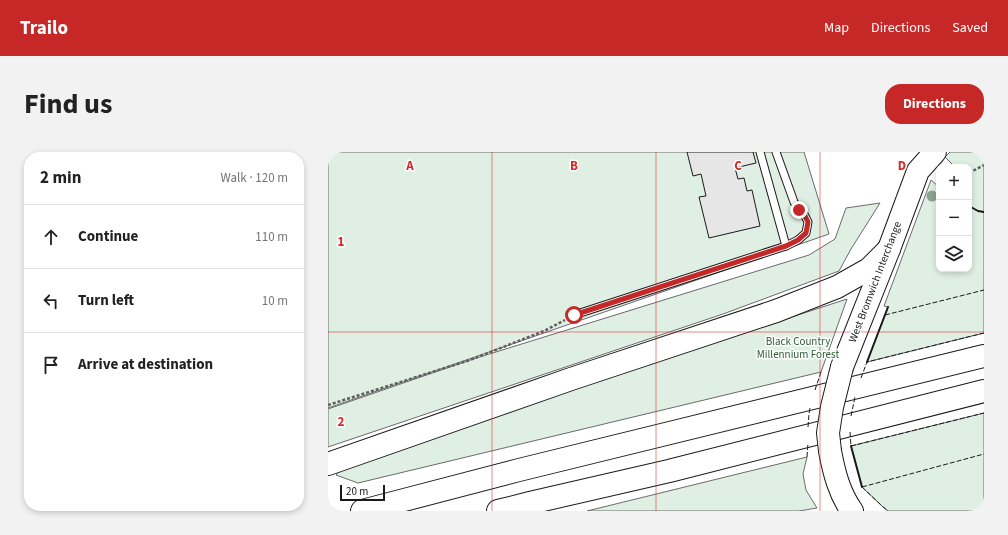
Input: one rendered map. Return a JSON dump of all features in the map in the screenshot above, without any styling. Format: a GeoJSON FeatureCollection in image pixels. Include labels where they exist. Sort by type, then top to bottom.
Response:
{"type":"FeatureCollection","features":[{"type":"Feature","properties":{"kind":"highway","name":"West Bromwich Interchange"},"geometry":{"type":"LineString","coordinates":[[852,511],[848,506],[836,478],[830,452],[828,433],[832,407],[842,367],[889,248],[920,161],[935,152]]}},
{"type":"Feature","properties":{"kind":"highway"},"geometry":{"type":"LineString","coordinates":[[328,464],[571,379],[776,311],[837,287],[869,269],[889,248]]}},
{"type":"Feature","properties":{"kind":"highway"},"geometry":{"type":"LineString","coordinates":[[362,511],[527,468],[984,356]]}},
{"type":"Feature","properties":{"kind":"highway"},"geometry":{"type":"LineString","coordinates":[[498,511],[677,469],[984,391]]}},
{"type":"Feature","properties":{"kind":"lane"},"geometry":{"type":"LineString","coordinates":[[760,152],[786,246]]}},
{"type":"Feature","properties":{"kind":"lane"},"geometry":{"type":"LineString","coordinates":[[574,315],[786,246],[798,240],[806,233],[808,222],[794,202],[776,152]]}},
{"type":"Feature","properties":{"kind":"path"},"geometry":{"type":"LineString","coordinates":[[972,172],[984,166]]}},
{"type":"Feature","properties":{"kind":"path"},"geometry":{"type":"LineString","coordinates":[[328,405],[470,360],[544,331],[574,315]]}},
{"type":"Feature","properties":{"kind":"green space"},"geometry":{"type":"Polygon","coordinates":[[[328,152],[804,152],[829,234],[328,408],[328,152]]]}},
{"type":"Feature","properties":{"kind":"green space","name":"Black Country Millennium Forest"},"geometry":{"type":"Polygon","coordinates":[[[950,152],[984,152],[984,333],[867,362],[888,307],[884,306],[931,180],[936,184],[936,272],[972,272],[972,164],[952,164],[945,157],[950,152]]]}},
{"type":"Feature","properties":{"kind":"green space","name":"Black Country Millennium Forest"},"geometry":{"type":"Polygon","coordinates":[[[880,203],[839,271],[723,314],[328,447],[328,409],[470,360],[809,255],[835,239],[846,208],[880,203]]]}},
{"type":"Feature","properties":{"kind":"green space","name":"Black Country Millennium Forest"},"geometry":{"type":"Polygon","coordinates":[[[847,299],[821,372],[358,483],[336,475],[344,467],[549,396],[847,299]]]}},
{"type":"Feature","properties":{"kind":"green space"},"geometry":{"type":"Polygon","coordinates":[[[984,413],[984,511],[888,511],[862,487],[851,446],[984,413]]]}},
{"type":"Feature","properties":{"kind":"green space"},"geometry":{"type":"Polygon","coordinates":[[[807,457],[803,474],[806,490],[817,508],[799,511],[587,511],[807,457]]]}},
{"type":"Feature","properties":{"kind":"building"},"geometry":{"type":"Polygon","coordinates":[[[687,152],[753,152],[756,163],[735,168],[738,179],[744,178],[747,191],[752,190],[760,226],[709,238],[699,197],[706,196],[701,174],[693,176],[687,152]]]}},
{"type":"Feature","properties":{"kind":"fence"},"geometry":{"type":"LineString","coordinates":[[885,315],[984,290]]}},
{"type":"Feature","properties":{"kind":"fence"},"geometry":{"type":"LineString","coordinates":[[861,378],[867,362],[984,333]]}},
{"type":"Feature","properties":{"kind":"fence"},"geometry":{"type":"LineString","coordinates":[[815,390],[821,372]]}},
{"type":"Feature","properties":{"kind":"fence"},"geometry":{"type":"LineString","coordinates":[[851,416],[855,397]]}},
{"type":"Feature","properties":{"kind":"fence"},"geometry":{"type":"LineString","coordinates":[[808,427],[810,408]]}},
{"type":"Feature","properties":{"kind":"fence"},"geometry":{"type":"LineString","coordinates":[[850,432],[851,446],[984,413]]}},
{"type":"Feature","properties":{"kind":"fence"},"geometry":{"type":"LineString","coordinates":[[807,457],[808,443]]}},
{"type":"Feature","properties":{"kind":"fence"},"geometry":{"type":"LineString","coordinates":[[862,487],[984,454]]}},
{"type":"Feature","properties":{"kind":"fence"},"geometry":{"type":"LineString","coordinates":[[862,487],[888,511]]}},
{"type":"Feature","properties":{"kind":"wall"},"geometry":{"type":"LineString","coordinates":[[972,208],[984,212]]}},
{"type":"Feature","properties":{"kind":"wall"},"geometry":{"type":"LineString","coordinates":[[867,362],[888,307]]}},
{"type":"Feature","properties":{"kind":"wall"},"geometry":{"type":"LineString","coordinates":[[851,446],[862,487]]}},
{"type":"Feature","properties":{"kind":"route"},"geometry":{"type":"LineString","coordinates":[[574,315],[786,246],[798,240],[806,233],[808,222],[799,210]]}}]}
